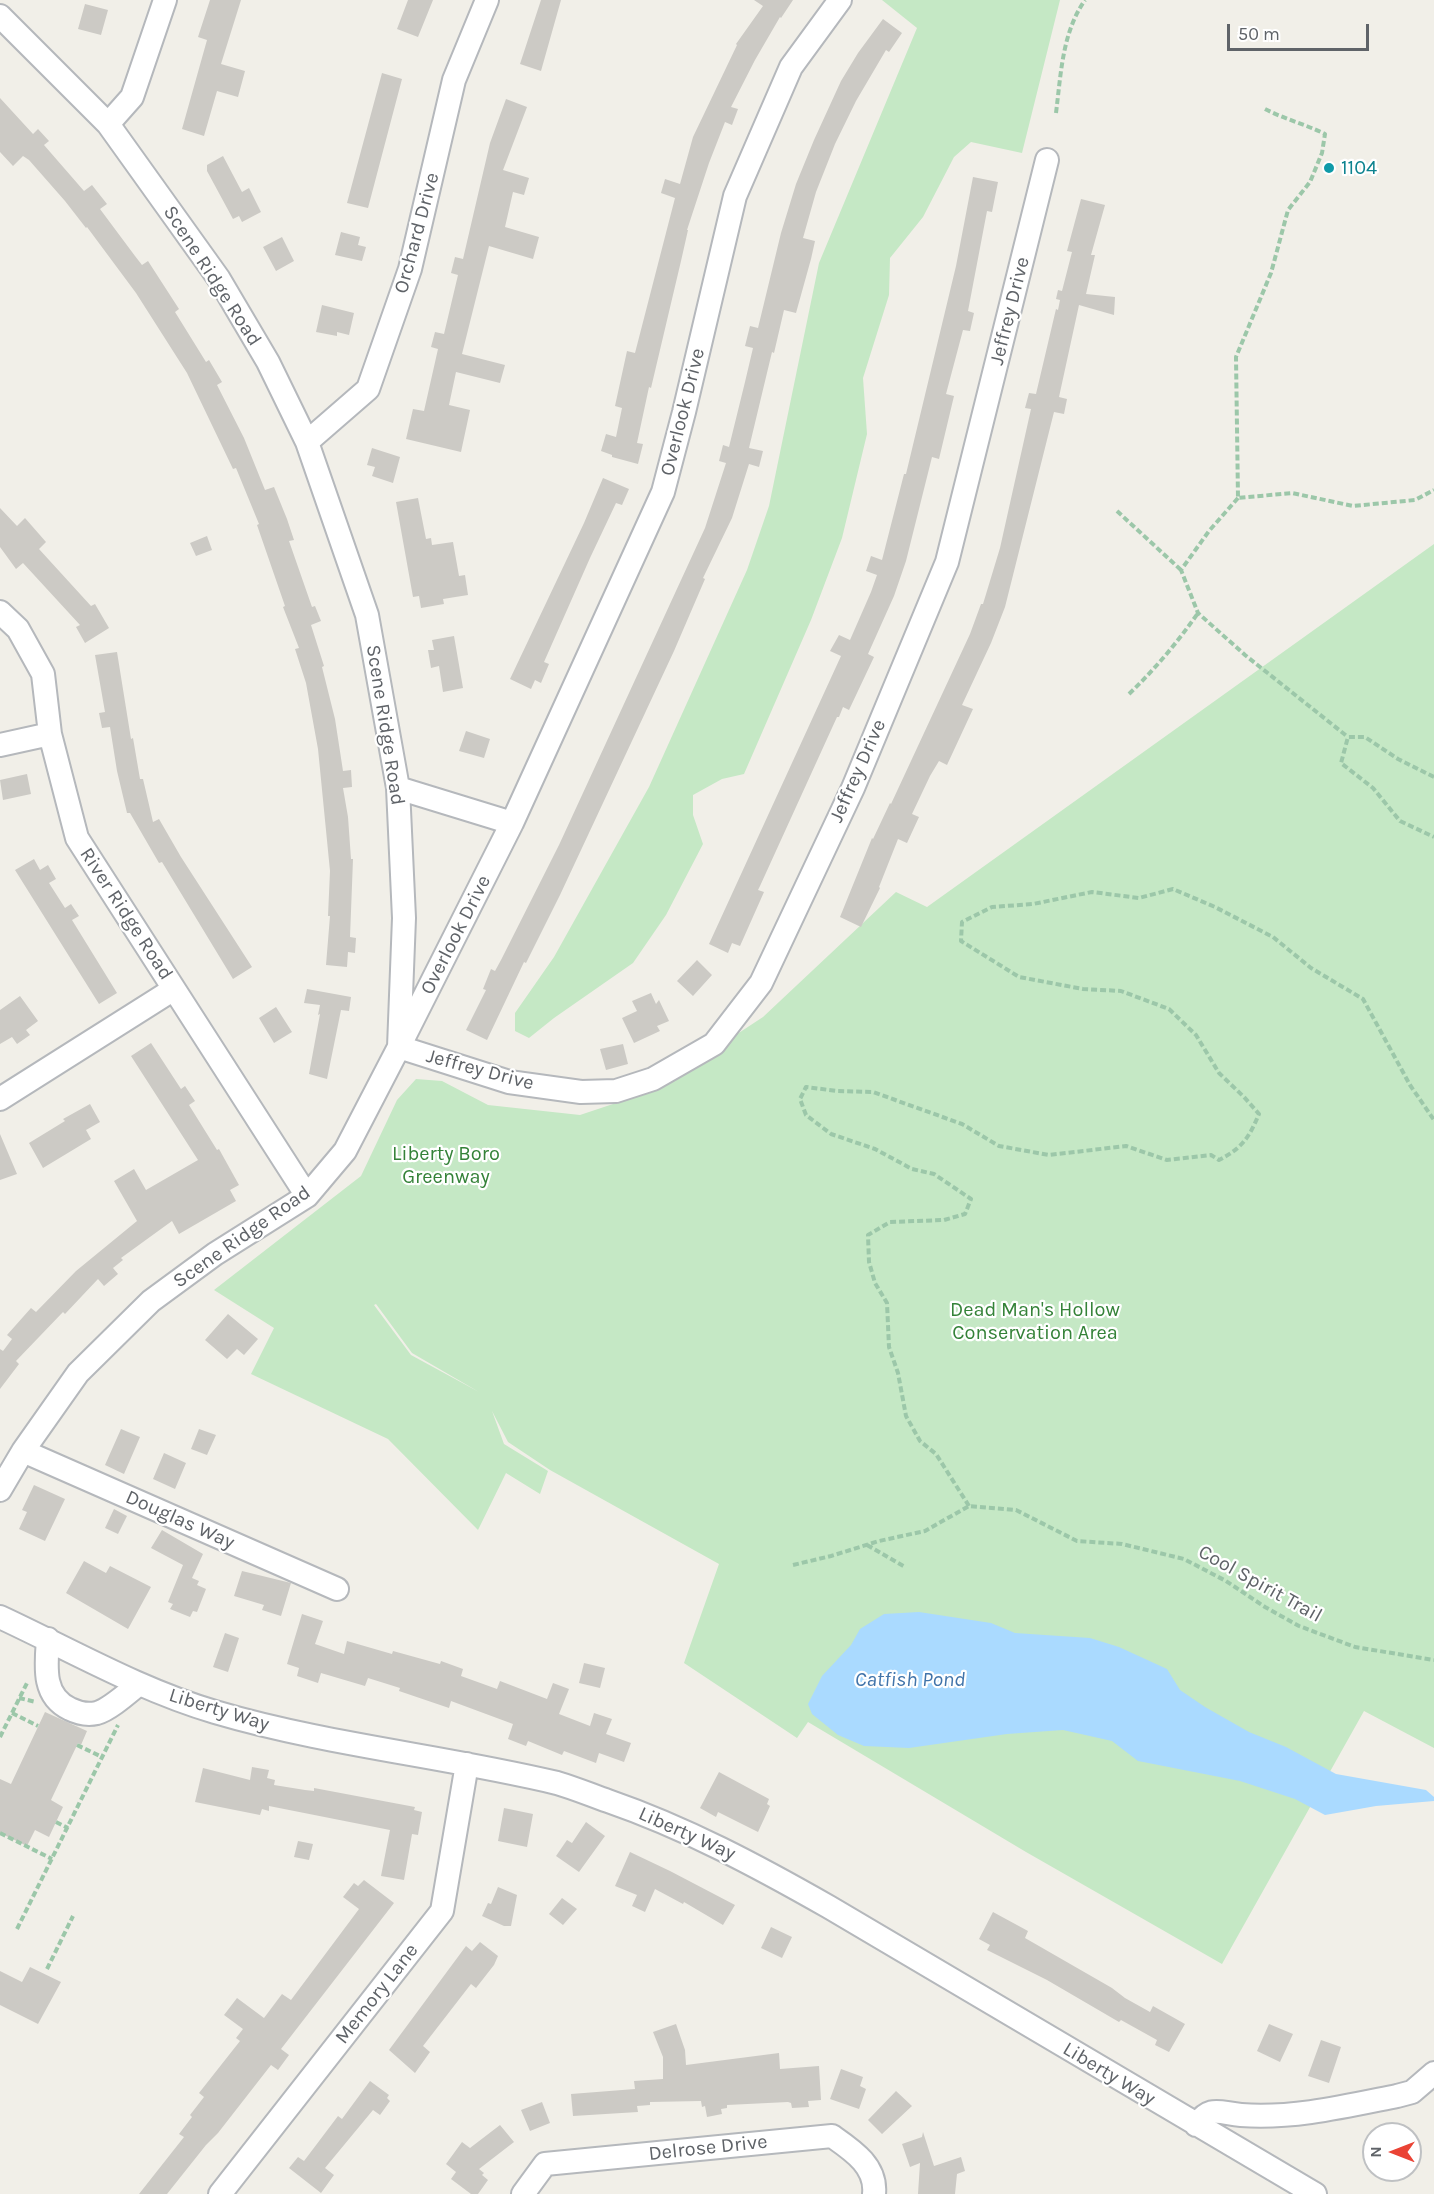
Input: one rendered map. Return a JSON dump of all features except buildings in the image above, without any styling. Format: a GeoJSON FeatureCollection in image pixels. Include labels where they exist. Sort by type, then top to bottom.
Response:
{"type":"FeatureCollection","features":[{"type":"Feature","properties":{"kind":"street"},"geometry":{"type":"LineString","coordinates":[[108,124],[132,97],[165,0]]}},
{"type":"Feature","properties":{"kind":"street","name":"Orchard Drive"},"geometry":{"type":"LineString","coordinates":[[307,442],[368,389],[410,269],[454,80],[487,0]]}},
{"type":"Feature","properties":{"kind":"street","name":"Overlook Drive"},"geometry":{"type":"LineString","coordinates":[[399,1047],[512,822],[663,492],[735,196],[791,67],[840,0]]}},
{"type":"Feature","properties":{"kind":"street","name":"Scene Ridge Road"},"geometry":{"type":"LineString","coordinates":[[0,16],[108,124],[219,279],[268,362],[307,442],[367,615],[398,788],[404,918],[399,1047],[345,1151],[307,1196],[216,1254],[151,1301],[78,1373],[23,1450],[0,1490]]}},
{"type":"Feature","properties":{"kind":"street","name":"Jeffrey Drive"},"geometry":{"type":"LineString","coordinates":[[399,1047],[509,1082],[581,1092],[616,1091],[653,1079],[714,1044],[761,983],[853,788],[947,562],[1047,160]]}},
{"type":"Feature","properties":{"kind":"street","name":"River Ridge Road"},"geometry":{"type":"LineString","coordinates":[[0,612],[18,629],[44,674],[50,734],[76,837],[307,1196]]}},
{"type":"Feature","properties":{"kind":"street"},"geometry":{"type":"LineString","coordinates":[[0,745],[50,734]]}},
{"type":"Feature","properties":{"kind":"street"},"geometry":{"type":"LineString","coordinates":[[398,788],[512,822]]}},
{"type":"Feature","properties":{"kind":"street"},"geometry":{"type":"LineString","coordinates":[[0,1099],[174,989]]}},
{"type":"Feature","properties":{"kind":"street","name":"Douglas Way"},"geometry":{"type":"LineString","coordinates":[[23,1450],[337,1588]]}},
{"type":"Feature","properties":{"kind":"street","name":"Liberty Way"},"geometry":{"type":"LineString","coordinates":[[0,1617],[139,1684],[180,1701],[258,1724],[559,1784],[629,1808],[692,1834],[764,1870],[1315,2194]]}},
{"type":"Feature","properties":{"kind":"street"},"geometry":{"type":"LineString","coordinates":[[48,1639],[46,1665],[48,1688],[60,1704],[78,1713],[98,1713],[139,1684]]}},
{"type":"Feature","properties":{"kind":"street","name":"Memory Lane"},"geometry":{"type":"LineString","coordinates":[[220,2194],[442,1911],[467,1764]]}},
{"type":"Feature","properties":{"kind":"street"},"geometry":{"type":"LineString","coordinates":[[1196,2125],[1209,2111],[1256,2116],[1280,2115],[1398,2096],[1412,2092],[1434,2073]]}},
{"type":"Feature","properties":{"kind":"street","name":"Delrose Drive"},"geometry":{"type":"LineString","coordinates":[[523,2194],[545,2164],[832,2136],[855,2151],[870,2171],[874,2194]]}},
{"type":"Feature","properties":{"kind":"path"},"geometry":{"type":"LineString","coordinates":[[1056,113],[1064,50],[1079,9],[1085,0]]}},
{"type":"Feature","properties":{"kind":"path"},"geometry":{"type":"LineString","coordinates":[[1181,570],[1209,531],[1238,498],[1236,357],[1270,273],[1288,210],[1310,182],[1322,153],[1324,134],[1264,109]]}},
{"type":"Feature","properties":{"kind":"path"},"geometry":{"type":"LineString","coordinates":[[1238,498],[1292,493],[1353,506],[1416,500],[1434,490]]}},
{"type":"Feature","properties":{"kind":"path"},"geometry":{"type":"LineString","coordinates":[[1117,511],[1181,570],[1198,613],[1245,655],[1348,737],[1365,737],[1398,759],[1434,777]]}},
{"type":"Feature","properties":{"kind":"path"},"geometry":{"type":"LineString","coordinates":[[1128,694],[1151,673],[1178,642],[1198,613]]}},
{"type":"Feature","properties":{"kind":"path"},"geometry":{"type":"LineString","coordinates":[[1348,737],[1341,763],[1372,788],[1400,821],[1434,837]]}},
{"type":"Feature","properties":{"kind":"path"},"geometry":{"type":"LineString","coordinates":[[793,1565],[925,1531],[969,1506],[936,1454],[920,1441],[906,1416],[898,1373],[889,1347],[887,1303],[875,1283],[869,1262],[868,1234],[890,1222],[944,1220],[965,1214],[971,1198],[934,1174],[912,1169],[875,1149],[831,1134],[807,1115],[801,1099],[806,1087],[873,1092],[962,1124],[999,1146],[1049,1155],[1126,1146],[1167,1160],[1211,1155],[1220,1160],[1230,1155],[1249,1138],[1259,1114],[1219,1073],[1196,1035],[1169,1009],[1121,991],[1083,990],[1019,977],[961,941],[962,922],[992,907],[1033,904],[1092,892],[1139,898],[1173,889],[1215,907],[1273,937],[1311,968],[1363,999],[1410,1085],[1434,1120]]}},
{"type":"Feature","properties":{"kind":"path","name":"Cool Spirit Trail"},"geometry":{"type":"LineString","coordinates":[[969,1506],[1016,1510],[1077,1541],[1122,1544],[1184,1559],[1226,1581],[1264,1607],[1299,1626],[1354,1647],[1434,1660]]}},
{"type":"Feature","properties":{"kind":"path"},"geometry":{"type":"LineString","coordinates":[[866,1545],[905,1567]]}},
{"type":"Feature","properties":{"kind":"path"},"geometry":{"type":"LineString","coordinates":[[0,1737],[32,1672]]}},
{"type":"Feature","properties":{"kind":"path"},"geometry":{"type":"LineString","coordinates":[[12,1713],[38,1726]]}},
{"type":"Feature","properties":{"kind":"path"},"geometry":{"type":"LineString","coordinates":[[17,1929],[123,1716]]}},
{"type":"Feature","properties":{"kind":"path"},"geometry":{"type":"LineString","coordinates":[[77,1745],[102,1757]]}},
{"type":"Feature","properties":{"kind":"path"},"geometry":{"type":"LineString","coordinates":[[56,1822],[68,1828]]}},
{"type":"Feature","properties":{"kind":"path"},"geometry":{"type":"LineString","coordinates":[[0,1833],[52,1859]]}},
{"type":"Feature","properties":{"kind":"path"},"geometry":{"type":"LineString","coordinates":[[47,1969],[73,1916]]}},
{"type":"Feature","properties":{"kind":"green space"},"geometry":{"type":"Polygon","coordinates":[[[882,0],[1060,0],[1022,153],[971,142],[954,157],[923,217],[890,258],[889,295],[863,378],[867,434],[842,538],[811,620],[744,774],[722,779],[693,795],[693,815],[703,844],[666,915],[633,963],[529,1038],[515,1031],[515,1013],[554,957],[649,787],[747,570],[769,506],[819,263],[917,28],[882,0]]]}},
{"type":"Feature","properties":{"kind":"green space","name":"Dead Man's Hollow Conservation Area"},"geometry":{"type":"Polygon","coordinates":[[[1434,544],[1434,1748],[1364,1711],[1222,1964],[1026,1852],[808,1722],[797,1738],[684,1663],[719,1564],[550,1470],[508,1442],[492,1411],[504,1444],[548,1471],[540,1494],[506,1473],[478,1530],[388,1439],[251,1374],[274,1328],[214,1290],[361,1176],[397,1100],[416,1079],[442,1081],[488,1105],[580,1115],[649,1092],[763,1017],[896,892],[927,907],[1434,544]],[[376,1304],[374,1305],[411,1355],[479,1392],[412,1353],[376,1304]]]}},
{"type":"Feature","properties":{"kind":"water","name":"Catfish Pond"},"geometry":{"type":"Polygon","coordinates":[[[919,1612],[991,1623],[1015,1633],[1090,1638],[1119,1647],[1167,1669],[1180,1690],[1249,1732],[1286,1747],[1336,1774],[1426,1790],[1434,1797],[1434,1801],[1376,1806],[1325,1815],[1295,1799],[1240,1781],[1138,1761],[1112,1741],[1063,1730],[1007,1734],[909,1748],[864,1746],[838,1735],[812,1714],[808,1704],[822,1676],[851,1645],[860,1629],[884,1614],[919,1612]]]}},
{"type":"Feature","properties":{"kind":"place","name":"1104"},"geometry":{"type":"Point","coordinates":[1329,168]}},
{"type":"Feature","properties":{"kind":"park label","name":"Liberty Boro Greenway"},"geometry":{"type":"Point","coordinates":[446,1166]}}]}
